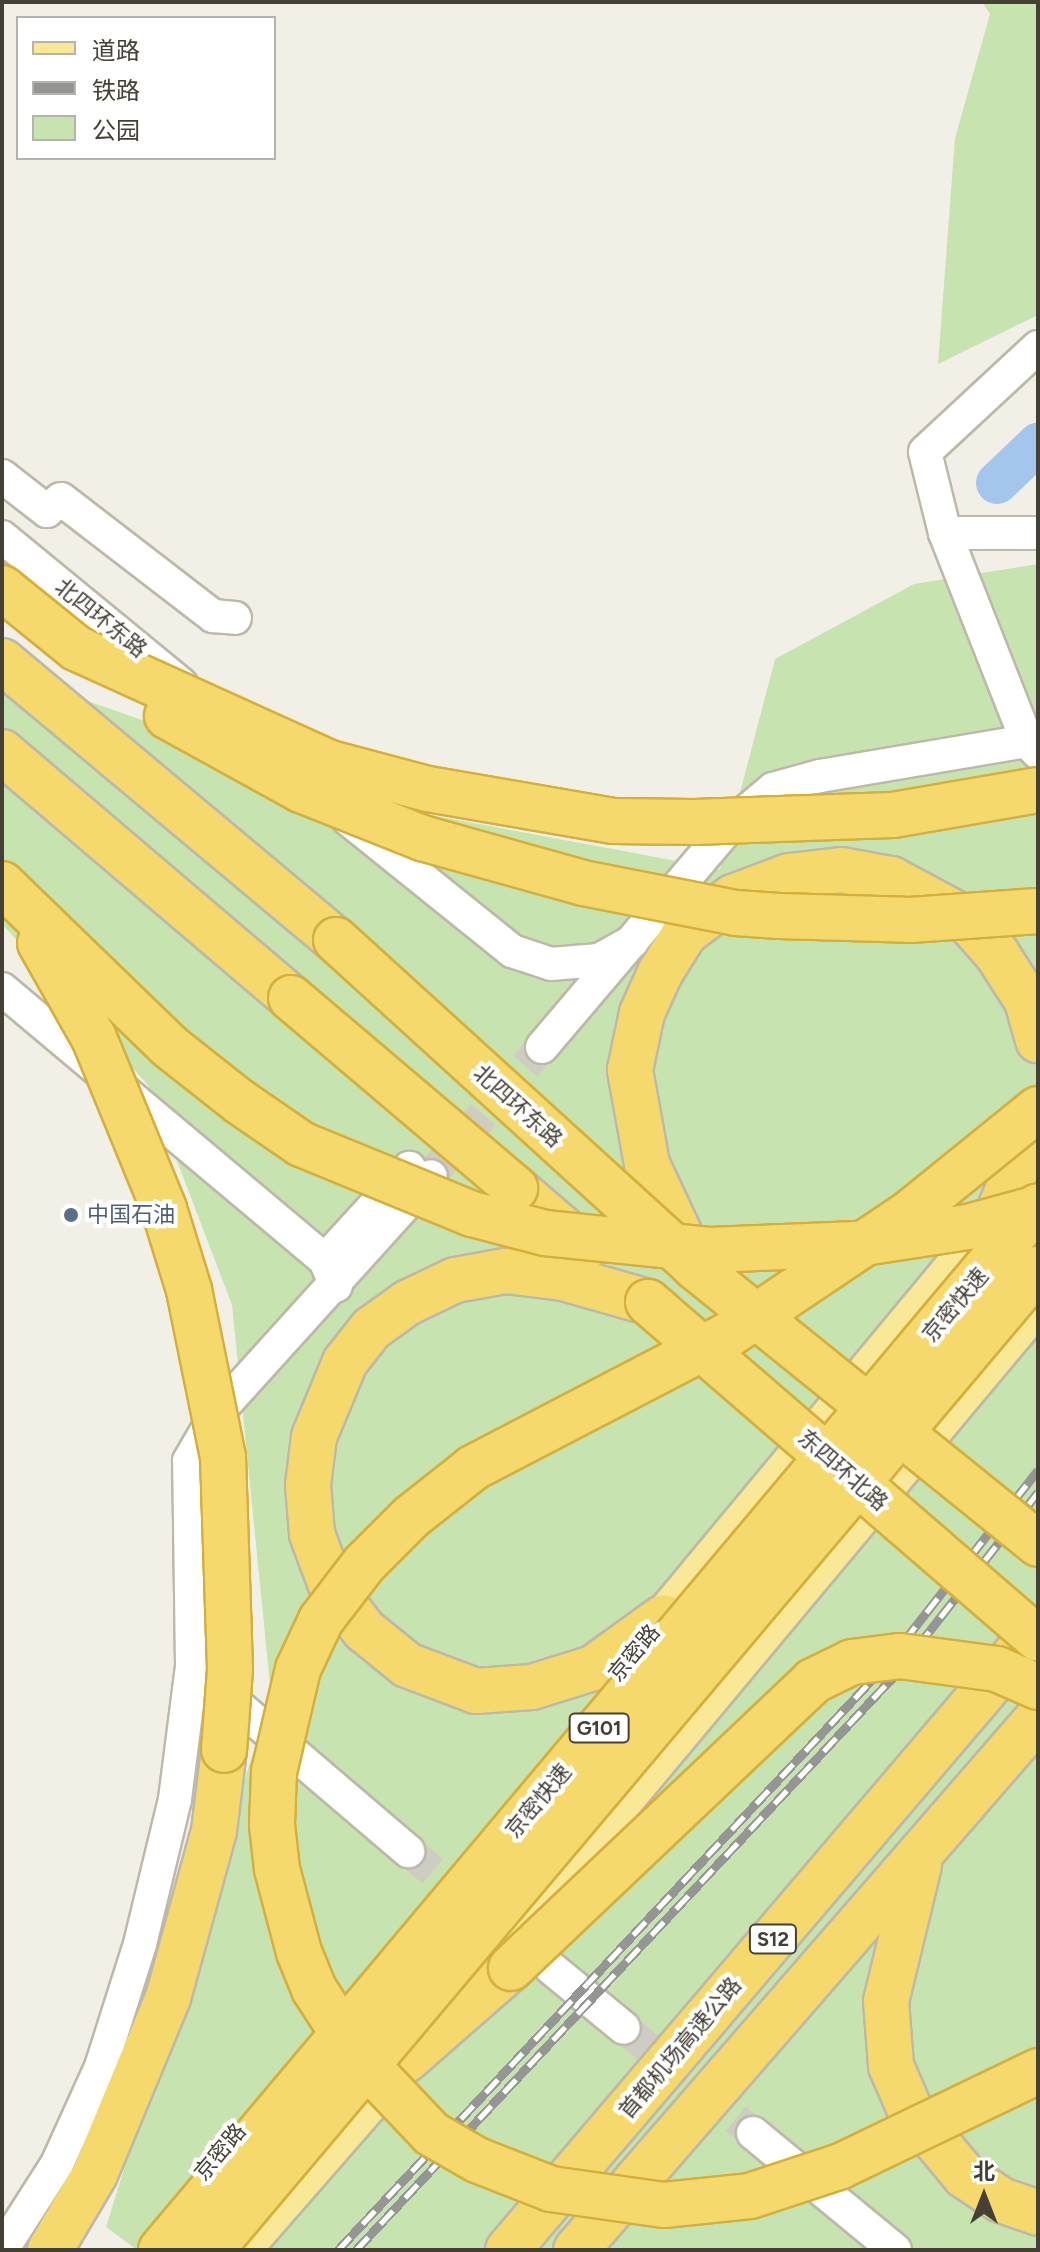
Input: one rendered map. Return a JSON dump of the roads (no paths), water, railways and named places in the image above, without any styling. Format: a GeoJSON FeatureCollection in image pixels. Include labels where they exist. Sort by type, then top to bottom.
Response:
{"type":"FeatureCollection","features":[{"type":"Feature","properties":{"kind":"highway"},"geometry":{"type":"LineString","coordinates":[[2,588],[149,704],[261,772],[422,838],[533,872],[736,913],[910,920],[1038,911]]}},
{"type":"Feature","properties":{"kind":"highway"},"geometry":{"type":"LineString","coordinates":[[76,648],[330,763],[428,789],[613,821],[893,815],[1038,790]]}},
{"type":"Feature","properties":{"kind":"highway","name":"北四环东路"},"geometry":{"type":"LineString","coordinates":[[2,661],[336,940],[695,1267],[1038,1544]]}},
{"type":"Feature","properties":{"kind":"highway"},"geometry":{"type":"LineString","coordinates":[[2,752],[648,1302]]}},
{"type":"Feature","properties":{"kind":"highway"},"geometry":{"type":"LineString","coordinates":[[695,1267],[647,1164],[630,1070],[642,1013],[685,933],[733,897],[789,876],[841,870],[891,879],[966,919],[997,954],[1027,1001],[1038,1040]]}},
{"type":"Feature","properties":{"kind":"highway"},"geometry":{"type":"LineString","coordinates":[[2,886],[169,1046],[240,1102],[301,1144],[472,1214],[545,1233],[709,1250],[857,1244],[968,1227],[1038,1207]]}},
{"type":"Feature","properties":{"kind":"highway"},"geometry":{"type":"LineString","coordinates":[[2,886],[53,960],[94,1038],[164,1209],[189,1290],[223,1457],[230,1669],[214,1831],[168,1998],[124,2111],[47,2232]]}},
{"type":"Feature","properties":{"kind":"highway"},"geometry":{"type":"LineString","coordinates":[[1038,1109],[911,1212],[728,1335],[473,1468],[411,1517],[364,1564],[321,1620],[298,1669],[274,1772],[272,1825],[277,1869],[299,1952],[314,1989],[356,2054],[432,2134],[477,2160],[551,2189],[664,2205],[750,2196],[841,2166],[1038,2071]]}},
{"type":"Feature","properties":{"kind":"highway"},"geometry":{"type":"LineString","coordinates":[[996,1218],[1038,1118]]}},
{"type":"Feature","properties":{"kind":"highway","name":"京密快速"},"geometry":{"type":"LineString","coordinates":[[149,2247],[1038,1207]]}},
{"type":"Feature","properties":{"kind":"highway","name":"京密快速"},"geometry":{"type":"LineString","coordinates":[[211,2250],[1038,1269]]}},
{"type":"Feature","properties":{"kind":"highway"},"geometry":{"type":"LineString","coordinates":[[648,1302],[563,1278],[505,1271],[455,1280],[407,1303],[371,1329],[327,1395],[314,1437],[308,1485],[312,1534],[332,1588],[364,1630],[407,1665],[476,1691],[532,1687],[593,1668],[664,1617]]}},
{"type":"Feature","properties":{"kind":"highway","name":"东四环北路"},"geometry":{"type":"LineString","coordinates":[[648,1302],[1038,1639]]}},
{"type":"Feature","properties":{"kind":"highway","name":"首都机场高速公路"},"geometry":{"type":"LineString","coordinates":[[508,2250],[1038,1628]]}},
{"type":"Feature","properties":{"kind":"highway"},"geometry":{"type":"LineString","coordinates":[[406,2060],[531,1968],[813,1681],[852,1662],[900,1656],[997,1669],[1038,1687]]}},
{"type":"Feature","properties":{"kind":"highway","name":"S12"},"geometry":{"type":"LineString","coordinates":[[576,2250],[1038,1718]]}},
{"type":"Feature","properties":{"kind":"highway"},"geometry":{"type":"LineString","coordinates":[[924,1850],[895,1948],[886,2001],[891,2066],[910,2110],[965,2176],[1001,2200],[1038,2213]]}},
{"type":"Feature","properties":{"kind":"main road","name":"京密路"},"geometry":{"type":"LineString","coordinates":[[149,2247],[664,1617],[1038,1169]]}},
{"type":"Feature","properties":{"kind":"main road","name":"G101"},"geometry":{"type":"LineString","coordinates":[[240,2250],[406,2060],[1038,1303]]}},
{"type":"Feature","properties":{"kind":"street"},"geometry":{"type":"LineString","coordinates":[[551,964],[560,1001],[535,1042],[632,942],[730,825],[773,789],[820,776],[1034,745],[945,533],[925,452],[1038,347]]}},
{"type":"Feature","properties":{"kind":"street"},"geometry":{"type":"LineString","coordinates":[[2,476],[47,511],[61,499],[213,616],[235,618]]}},
{"type":"Feature","properties":{"kind":"street"},"geometry":{"type":"LineString","coordinates":[[945,533],[1038,533]]}},
{"type":"Feature","properties":{"kind":"street","name":"北四环东路"},"geometry":{"type":"LineString","coordinates":[[2,537],[512,951],[551,964],[599,960],[632,942]]}},
{"type":"Feature","properties":{"kind":"street"},"geometry":{"type":"LineString","coordinates":[[12,1000],[175,1130],[330,1273]]}},
{"type":"Feature","properties":{"kind":"street"},"geometry":{"type":"LineString","coordinates":[[2,2250],[47,2232],[140,1944],[175,1799],[192,1666],[189,1461],[217,1413],[330,1273],[424,1167]]}},
{"type":"Feature","properties":{"kind":"street"},"geometry":{"type":"LineString","coordinates":[[192,1666],[408,1851]]}},
{"type":"Feature","properties":{"kind":"street"},"geometry":{"type":"LineString","coordinates":[[531,1968],[624,2028]]}},
{"type":"Feature","properties":{"kind":"street"},"geometry":{"type":"LineString","coordinates":[[753,2133],[895,2250]]}},
{"type":"Feature","properties":{"kind":"waterway"},"geometry":{"type":"LineString","coordinates":[[997,483],[1038,444]]}},
{"type":"Feature","properties":{"kind":"tunnel"},"geometry":{"type":"LineString","coordinates":[[431,1175],[542,1047]]}},
{"type":"Feature","properties":{"kind":"tunnel"},"geometry":{"type":"LineString","coordinates":[[408,1851],[477,1907]]}},
{"type":"Feature","properties":{"kind":"tunnel"},"geometry":{"type":"LineString","coordinates":[[624,2028],[753,2133]]}},
{"type":"Feature","properties":{"kind":"railway"},"geometry":{"type":"LineString","coordinates":[[338,2250],[882,1669],[1038,1470]]}},
{"type":"Feature","properties":{"kind":"railway"},"geometry":{"type":"LineString","coordinates":[[356,2250],[896,1674],[1038,1492]]}},
{"type":"Feature","properties":{"kind":"place","name":"中国石油"},"geometry":{"type":"Point","coordinates":[71,1215]}}]}
